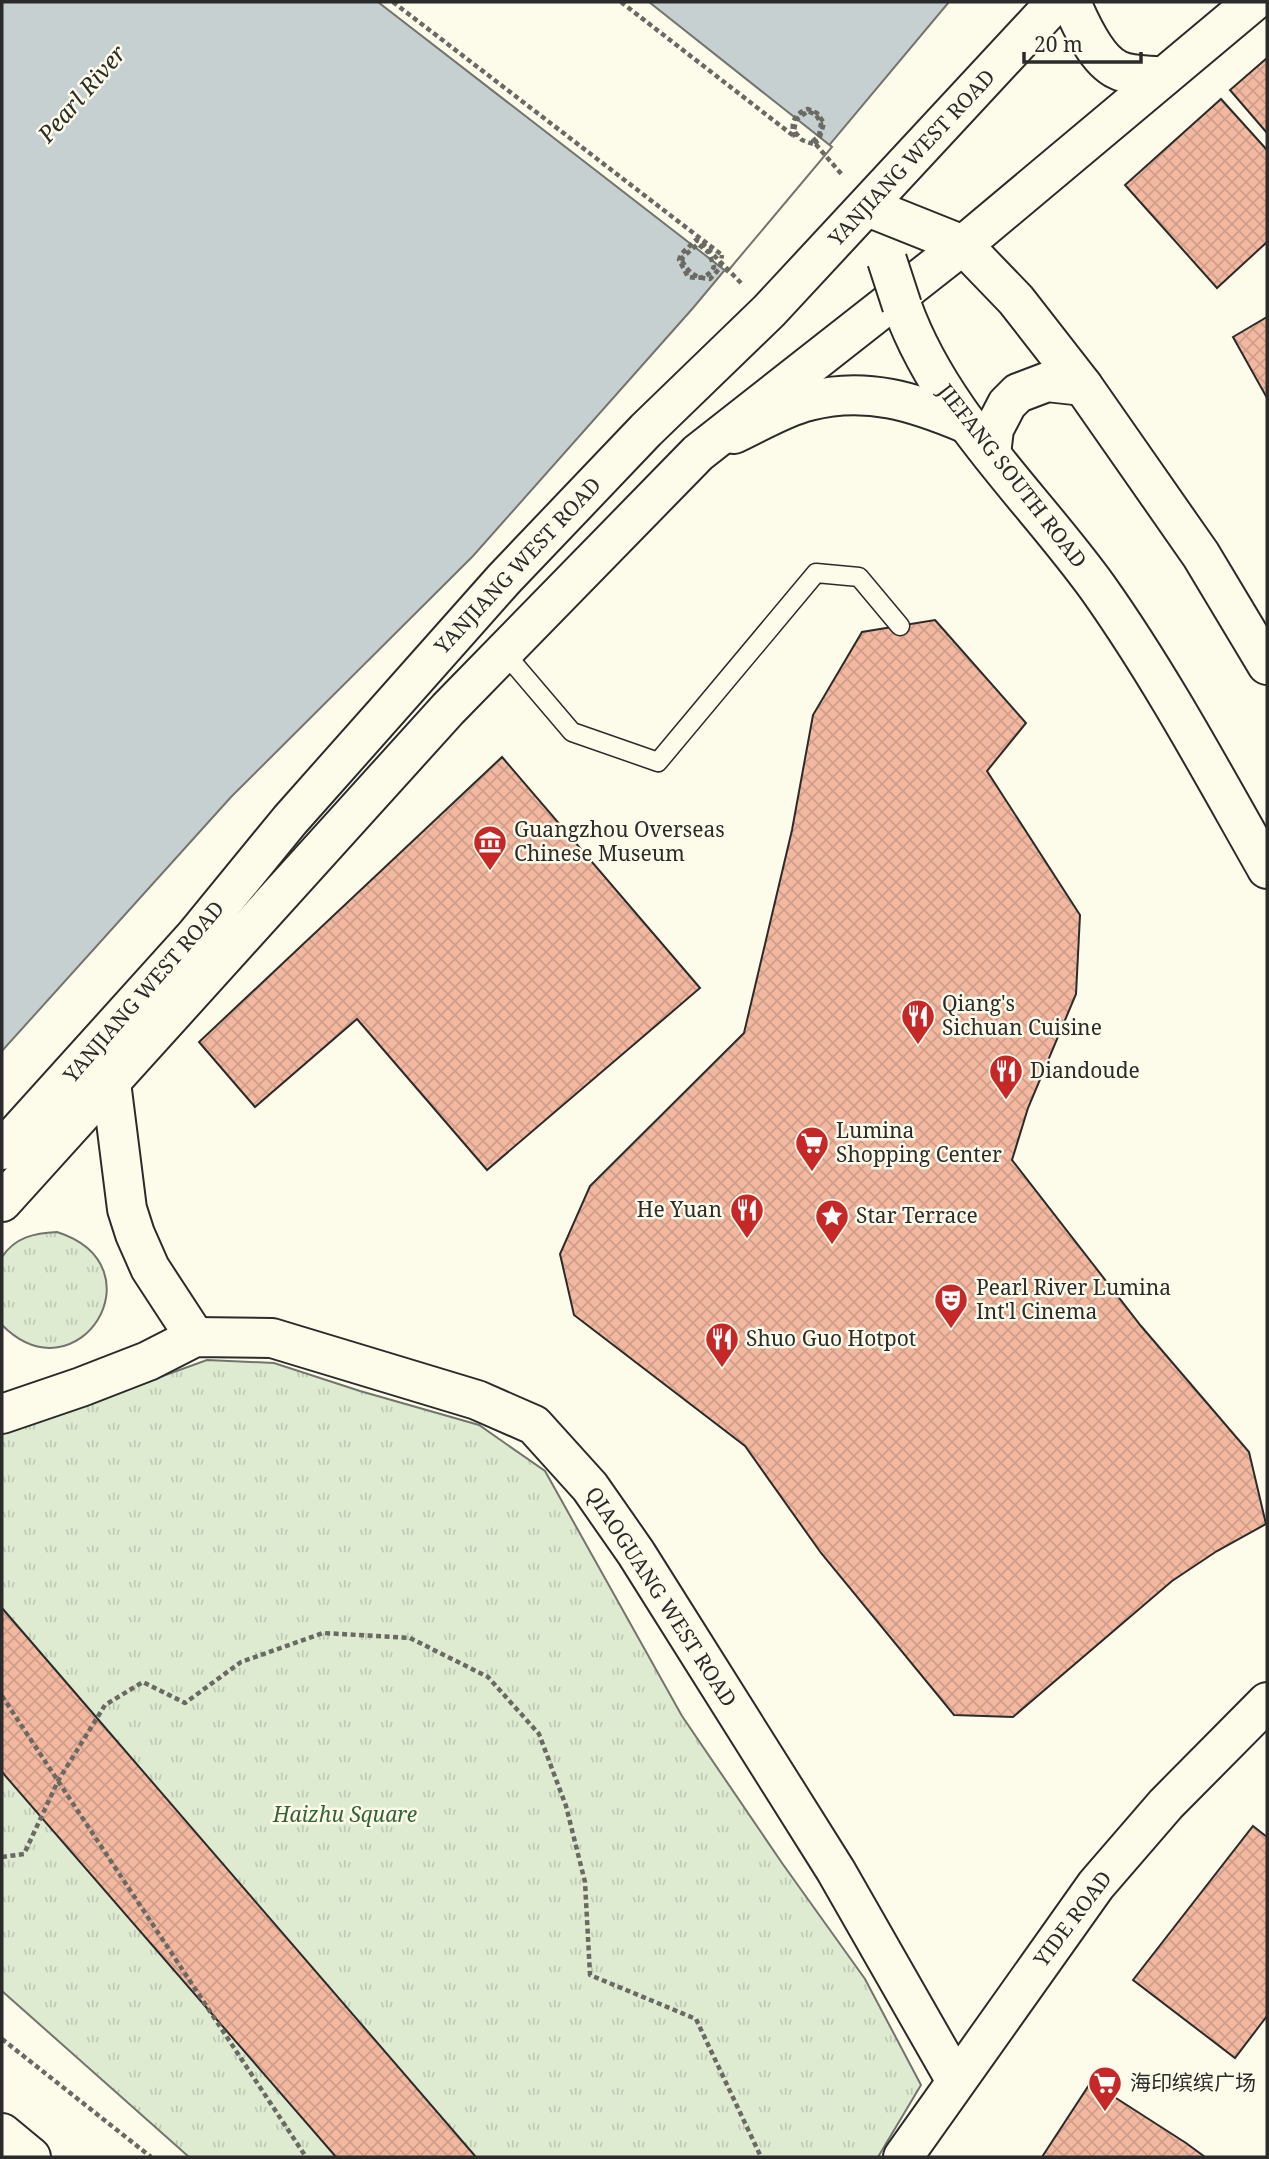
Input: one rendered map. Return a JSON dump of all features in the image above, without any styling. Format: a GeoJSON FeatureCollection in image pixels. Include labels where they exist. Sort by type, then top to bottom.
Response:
{"type":"FeatureCollection","features":[{"type":"Feature","properties":{"kind":"main road","name":"YANJIANG WEST ROAD"},"geometry":{"type":"LineString","coordinates":[[2,1150],[195,936],[308,800],[504,579],[646,430],[769,311],[1056,2]]}},
{"type":"Feature","properties":{"kind":"main road"},"geometry":{"type":"LineString","coordinates":[[1071,2],[1083,30],[1103,57],[1119,70],[1163,77]]}},
{"type":"Feature","properties":{"kind":"main road","name":"YANJIANG WEST ROAD"},"geometry":{"type":"LineString","coordinates":[[2,1202],[503,651],[698,453],[962,245],[1253,2]]}},
{"type":"Feature","properties":{"kind":"main road"},"geometry":{"type":"LineString","coordinates":[[868,206],[962,245],[1016,300],[1083,386],[1201,555],[1267,665]]}},
{"type":"Feature","properties":{"kind":"main road","name":"JIEFANG SOUTH ROAD"},"geometry":{"type":"LineString","coordinates":[[868,206],[910,327],[939,382],[990,454],[1064,542],[1133,641],[1171,701],[1267,869]]}},
{"type":"Feature","properties":{"kind":"main road"},"geometry":{"type":"LineString","coordinates":[[990,454],[995,429],[1007,404],[1018,393],[1047,382],[1083,386]]}},
{"type":"Feature","properties":{"kind":"main road"},"geometry":{"type":"LineString","coordinates":[[698,453],[772,415],[808,401],[843,396],[879,395],[912,403],[967,424]]}},
{"type":"Feature","properties":{"kind":"main road"},"geometry":{"type":"LineString","coordinates":[[111,1082],[127,1209],[135,1234],[150,1268],[195,1337]]}},
{"type":"Feature","properties":{"kind":"main road","name":"QIAOGUANG WEST ROAD"},"geometry":{"type":"LineString","coordinates":[[2,1414],[148,1361],[195,1337],[272,1338],[477,1400],[534,1424],[590,1487],[636,1553],[836,1871],[956,2081]]}},
{"type":"Feature","properties":{"kind":"main road","name":"YIDE ROAD"},"geometry":{"type":"LineString","coordinates":[[904,2157],[1096,1885],[1166,1804],[1267,1702]]}},
{"type":"Feature","properties":{"kind":"main road"},"geometry":{"type":"LineString","coordinates":[[2,2133],[31,2157]]}},
{"type":"Feature","properties":{"kind":"lane"},"geometry":{"type":"LineString","coordinates":[[503,651],[572,732],[658,762],[816,573],[859,577],[900,626]]}},
{"type":"Feature","properties":{"kind":"path"},"geometry":{"type":"LineString","coordinates":[[393,2],[722,255],[720,268],[710,279],[698,278],[688,271],[682,261],[698,244],[709,253],[714,267],[709,275],[700,279],[688,276],[679,260],[681,254],[696,240],[714,255]]}},
{"type":"Feature","properties":{"kind":"path"},"geometry":{"type":"LineString","coordinates":[[621,2],[795,137],[792,127],[799,112],[808,109],[817,113],[824,123],[820,140],[813,142],[802,140],[794,131],[796,120],[808,111],[816,115],[821,123],[819,136],[813,142]]}},
{"type":"Feature","properties":{"kind":"path"},"geometry":{"type":"LineString","coordinates":[[2,1857],[24,1854],[58,1781],[105,1705],[143,1682],[185,1703],[241,1662],[323,1633],[410,1638],[488,1677],[539,1734],[566,1806],[585,1882],[590,1975],[696,2019],[761,2157]]}},
{"type":"Feature","properties":{"kind":"path"},"geometry":{"type":"LineString","coordinates":[[2,1696],[306,2157]]}},
{"type":"Feature","properties":{"kind":"path"},"geometry":{"type":"LineString","coordinates":[[2,2039],[151,2157]]}},
{"type":"Feature","properties":{"kind":"green space"},"geometry":{"type":"Polygon","coordinates":[[[57,1232],[88,1249],[104,1272],[106,1296],[98,1320],[81,1338],[58,1347],[31,1344],[2,1325],[2,1257],[13,1245],[26,1237],[57,1232]]]}},
{"type":"Feature","properties":{"kind":"green space","name":"Haizhu Square"},"geometry":{"type":"Polygon","coordinates":[[[207,1360],[274,1363],[479,1425],[545,1471],[682,1716],[865,1979],[921,2085],[878,2157],[189,2157],[2,1991],[2,1434],[207,1360]]]}},
{"type":"Feature","properties":{"kind":"water","name":"Pearl River"},"geometry":{"type":"Polygon","coordinates":[[[2,2],[949,2],[693,308],[473,556],[231,797],[2,1051],[2,2]]]}},
{"type":"Feature","properties":{"kind":"pier"},"geometry":{"type":"Polygon","coordinates":[[[378,2],[649,2],[832,147],[727,272],[378,2]]]}},
{"type":"Feature","properties":{"kind":"building"},"geometry":{"type":"Polygon","coordinates":[[[1267,58],[1267,133],[1230,90],[1267,58]]]}},
{"type":"Feature","properties":{"kind":"building"},"geometry":{"type":"Polygon","coordinates":[[[1221,99],[1267,150],[1267,242],[1217,288],[1125,185],[1221,99]]]}},
{"type":"Feature","properties":{"kind":"building"},"geometry":{"type":"Polygon","coordinates":[[[1267,317],[1267,398],[1233,337],[1267,317]]]}},
{"type":"Feature","properties":{"kind":"building","name":"Lumina Shopping Center"},"geometry":{"type":"Polygon","coordinates":[[[935,620],[1026,723],[987,771],[1080,915],[1076,994],[1028,1108],[1012,1160],[1141,1326],[1249,1452],[1266,1524],[1217,1551],[1172,1581],[1013,1717],[954,1715],[821,1553],[745,1446],[574,1315],[560,1254],[590,1186],[744,1033],[792,830],[813,715],[862,632],[935,620]]]}},
{"type":"Feature","properties":{"kind":"building","name":"Guangzhou Overseas Chinese Museum"},"geometry":{"type":"Polygon","coordinates":[[[502,757],[700,988],[487,1170],[357,1019],[255,1107],[199,1042],[502,757]]]}},
{"type":"Feature","properties":{"kind":"building","name":"Haizhu Square"},"geometry":{"type":"Polygon","coordinates":[[[2,1608],[476,2157],[336,2157],[2,1772],[2,1608]]]}},
{"type":"Feature","properties":{"kind":"building"},"geometry":{"type":"Polygon","coordinates":[[[1253,1826],[1267,1837],[1267,2016],[1235,2058],[1133,1980],[1253,1826]]]}},
{"type":"Feature","properties":{"kind":"building","name":"海印缤缤广场"},"geometry":{"type":"Polygon","coordinates":[[[1091,2082],[1186,2143],[1205,2157],[1042,2157],[1091,2082]]]}},
{"type":"Feature","properties":{"kind":"place","name":"Guangzhou Overseas Chinese Museum"},"geometry":{"type":"Point","coordinates":[490,872]}},
{"type":"Feature","properties":{"kind":"place","name":"Qiang's Sichuan Cuisine"},"geometry":{"type":"Point","coordinates":[918,1046]}},
{"type":"Feature","properties":{"kind":"place","name":"Diandoude"},"geometry":{"type":"Point","coordinates":[1006,1101]}},
{"type":"Feature","properties":{"kind":"place","name":"Lumina Shopping Center"},"geometry":{"type":"Point","coordinates":[812,1173]}},
{"type":"Feature","properties":{"kind":"place","name":"He Yuan"},"geometry":{"type":"Point","coordinates":[747,1240]}},
{"type":"Feature","properties":{"kind":"place","name":"Star Terrace"},"geometry":{"type":"Point","coordinates":[832,1246]}},
{"type":"Feature","properties":{"kind":"place","name":"Pearl River Lumina Int'l Cinema"},"geometry":{"type":"Point","coordinates":[951,1330]}},
{"type":"Feature","properties":{"kind":"place","name":"Shuo Guo Hotpot"},"geometry":{"type":"Point","coordinates":[722,1369]}},
{"type":"Feature","properties":{"kind":"place","name":"海印缤缤广场"},"geometry":{"type":"Point","coordinates":[1105,2113]}}]}
